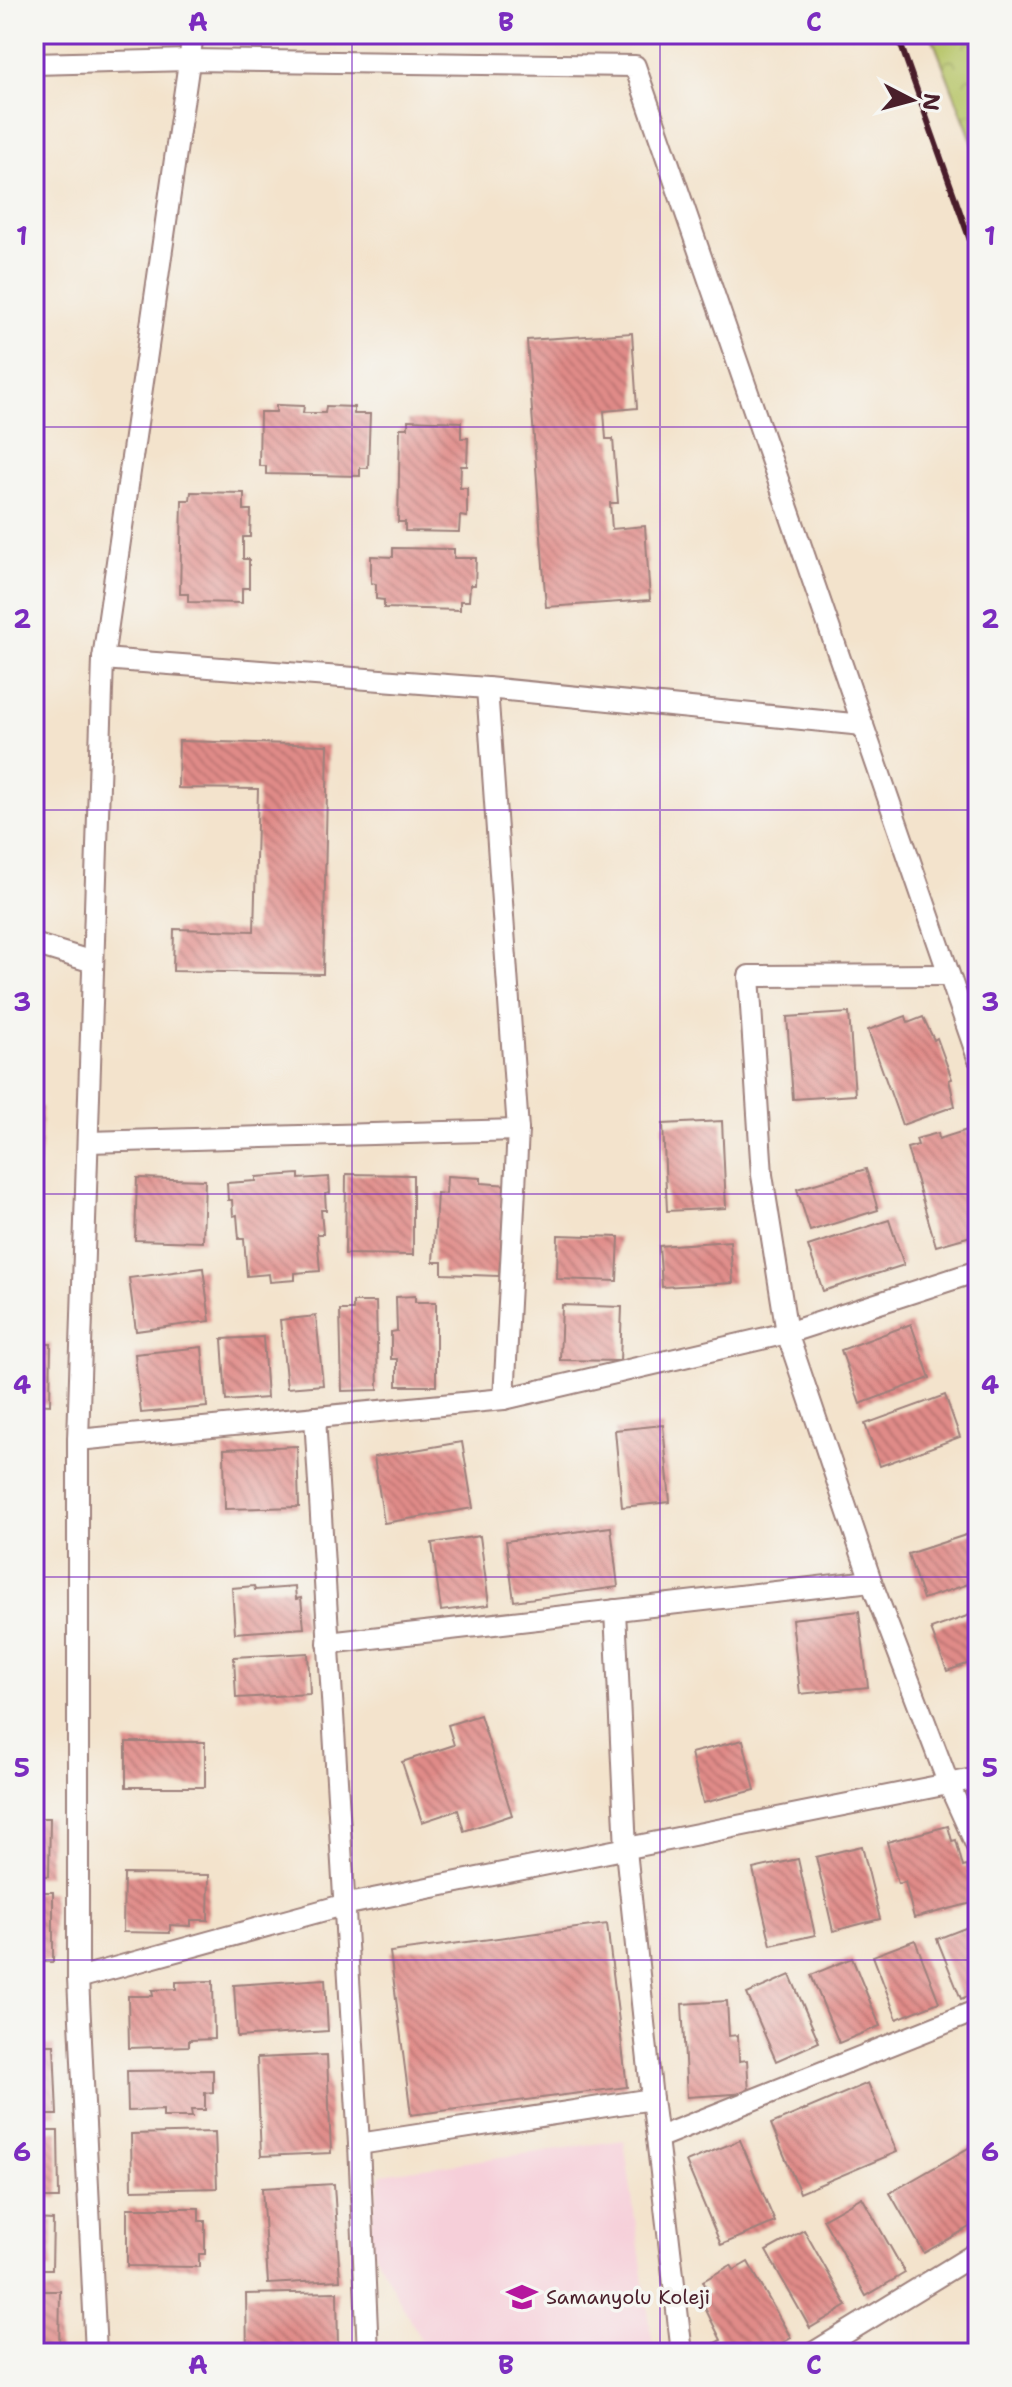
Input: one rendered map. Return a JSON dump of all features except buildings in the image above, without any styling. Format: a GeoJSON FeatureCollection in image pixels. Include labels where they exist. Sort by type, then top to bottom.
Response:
{"type":"FeatureCollection","features":[{"type":"Feature","properties":{"kind":"street"},"geometry":{"type":"LineString","coordinates":[[96,2353],[78,1978],[78,1440],[103,659],[193,34]]}},
{"type":"Feature","properties":{"kind":"street"},"geometry":{"type":"LineString","coordinates":[[34,64],[189,60],[635,66],[978,1058]]}},
{"type":"Feature","properties":{"kind":"street"},"geometry":{"type":"LineString","coordinates":[[103,659],[487,688],[863,725]]}},
{"type":"Feature","properties":{"kind":"street"},"geometry":{"type":"LineString","coordinates":[[487,688],[518,1130],[504,1399]]}},
{"type":"Feature","properties":{"kind":"street"},"geometry":{"type":"LineString","coordinates":[[34,944],[93,962]]}},
{"type":"Feature","properties":{"kind":"street"},"geometry":{"type":"LineString","coordinates":[[949,975],[749,976],[762,1175],[787,1333],[871,1581],[949,1785],[978,1849]]}},
{"type":"Feature","properties":{"kind":"street"},"geometry":{"type":"LineString","coordinates":[[88,1142],[518,1130]]}},
{"type":"Feature","properties":{"kind":"street"},"geometry":{"type":"LineString","coordinates":[[78,1440],[504,1399],[787,1333],[978,1271]]}},
{"type":"Feature","properties":{"kind":"street"},"geometry":{"type":"LineString","coordinates":[[315,1417],[359,2144],[368,2353]]}},
{"type":"Feature","properties":{"kind":"street"},"geometry":{"type":"LineString","coordinates":[[328,1643],[871,1581]]}},
{"type":"Feature","properties":{"kind":"street"},"geometry":{"type":"LineString","coordinates":[[615,1610],[626,1850],[682,2353]]}},
{"type":"Feature","properties":{"kind":"street"},"geometry":{"type":"LineString","coordinates":[[78,1978],[343,1905],[978,1778]]}},
{"type":"Feature","properties":{"kind":"street"},"geometry":{"type":"LineString","coordinates":[[657,2138],[978,2010]]}},
{"type":"Feature","properties":{"kind":"street"},"geometry":{"type":"LineString","coordinates":[[359,2144],[652,2099]]}},
{"type":"Feature","properties":{"kind":"street"},"geometry":{"type":"LineString","coordinates":[[813,2353],[978,2252]]}},
{"type":"Feature","properties":{"kind":"shaded area","name":"Samanyolu Koleji"},"geometry":{"type":"Polygon","coordinates":[[[624,2140],[654,2353],[428,2353],[367,2240],[381,2174],[624,2140]]]}},
{"type":"Feature","properties":{"kind":"green space"},"geometry":{"type":"Polygon","coordinates":[[[931,34],[978,34],[978,156],[931,34]]]}},
{"type":"Feature","properties":{"kind":"railway"},"geometry":{"type":"LineString","coordinates":[[897,34],[978,263]]}},
{"type":"Feature","properties":{"kind":"place","name":"Samanyolu Koleji"},"geometry":{"type":"Point","coordinates":[522,2297]}}]}
